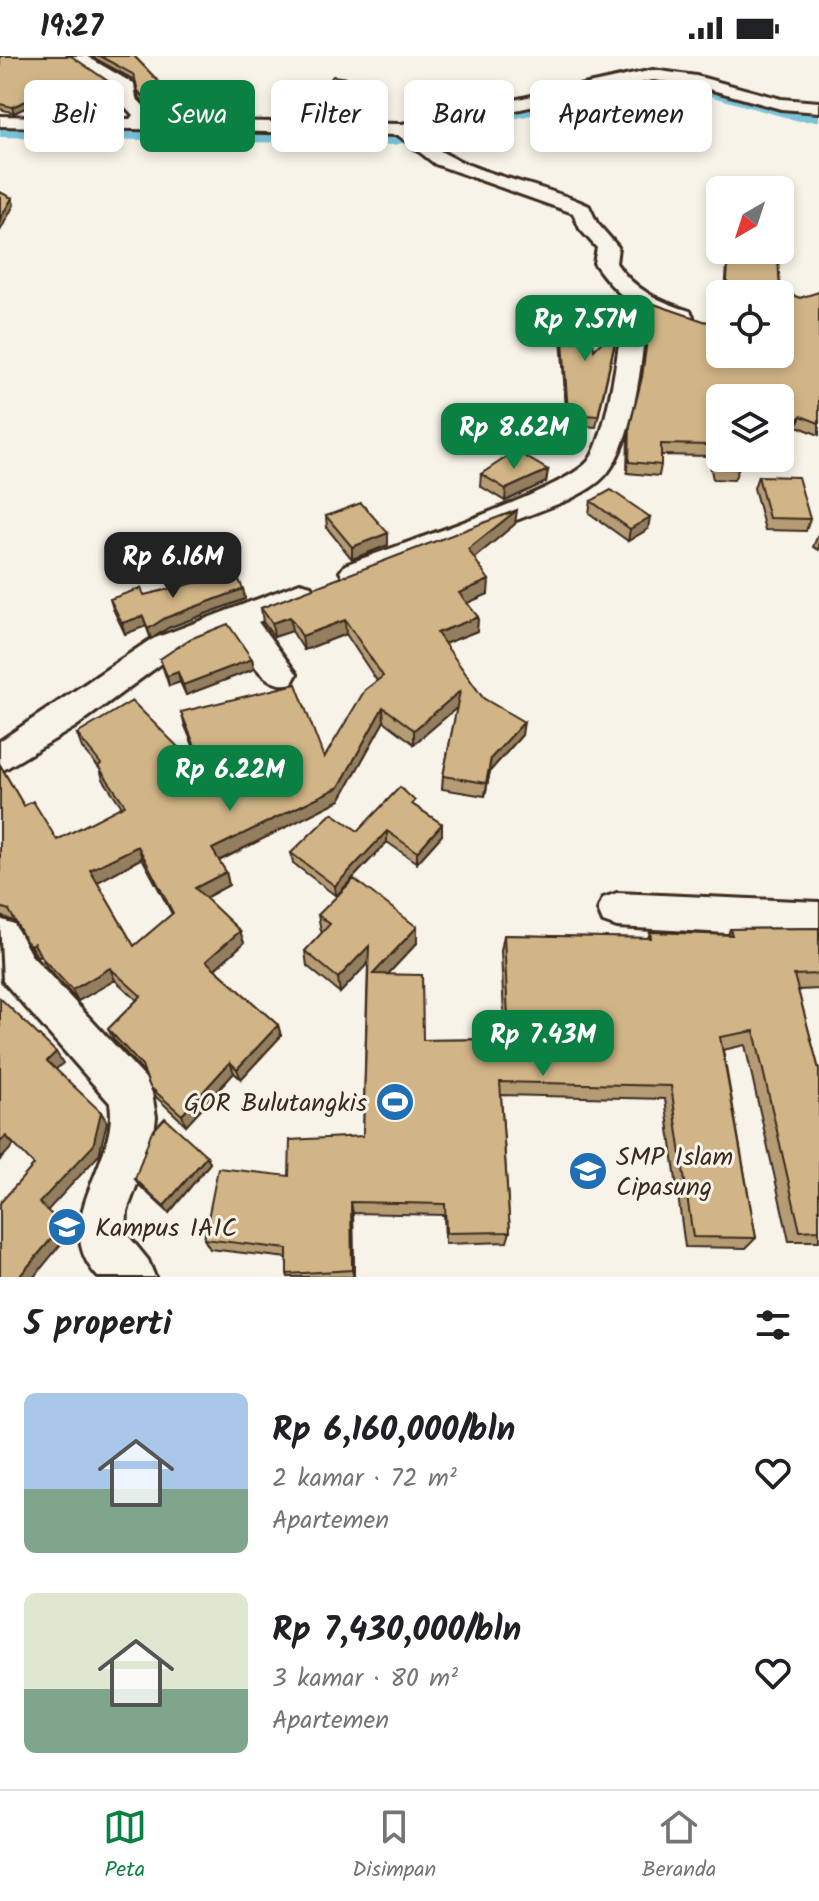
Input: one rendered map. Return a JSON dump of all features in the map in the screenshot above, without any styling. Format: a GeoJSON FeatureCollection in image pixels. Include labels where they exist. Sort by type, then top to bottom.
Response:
{"type":"FeatureCollection","features":[{"type":"Feature","properties":{"kind":"street"},"geometry":{"type":"LineString","coordinates":[[75,56],[128,88],[127,99],[142,114],[136,125]]}},
{"type":"Feature","properties":{"kind":"street"},"geometry":{"type":"LineString","coordinates":[[647,60],[691,77],[790,105],[819,107]]}},
{"type":"Feature","properties":{"kind":"street"},"geometry":{"type":"LineString","coordinates":[[514,107],[638,77],[691,77]]}},
{"type":"Feature","properties":{"kind":"street"},"geometry":{"type":"LineString","coordinates":[[0,121],[404,133]]}},
{"type":"Feature","properties":{"kind":"street"},"geometry":{"type":"LineString","coordinates":[[432,152],[450,165],[561,198],[582,210],[587,225],[608,247],[605,263],[611,274],[633,298],[651,307],[704,322]]}},
{"type":"Feature","properties":{"kind":"street"},"geometry":{"type":"LineString","coordinates":[[0,758],[63,718],[161,648],[558,494],[580,482],[603,459],[632,355],[632,335]]}},
{"type":"Feature","properties":{"kind":"street"},"geometry":{"type":"LineString","coordinates":[[238,618],[281,674]]}},
{"type":"Feature","properties":{"kind":"street"},"geometry":{"type":"LineString","coordinates":[[617,910],[819,920]]}},
{"type":"Feature","properties":{"kind":"street"},"geometry":{"type":"LineString","coordinates":[[0,937],[17,968],[130,1093],[138,1113],[100,1230],[105,1248],[131,1277]]}},
{"type":"Feature","properties":{"kind":"building"},"geometry":{"type":"Polygon","coordinates":[[[0,56],[71,56],[106,80],[24,80],[24,102],[12,107],[0,104],[0,56]]]}},
{"type":"Feature","properties":{"kind":"building"},"geometry":{"type":"Polygon","coordinates":[[[100,56],[134,56],[157,80],[140,80],[140,93],[134,75],[100,56]]]}},
{"type":"Feature","properties":{"kind":"building"},"geometry":{"type":"Polygon","coordinates":[[[333,76],[362,80],[330,80],[333,76]]]}},
{"type":"Feature","properties":{"kind":"building"},"geometry":{"type":"Polygon","coordinates":[[[0,192],[12,198],[0,219],[0,192]]]}},
{"type":"Feature","properties":{"kind":"building"},"geometry":{"type":"Polygon","coordinates":[[[728,264],[778,264],[779,280],[727,280],[728,264]]]}},
{"type":"Feature","properties":{"kind":"building"},"geometry":{"type":"Polygon","coordinates":[[[819,292],[819,423],[801,416],[794,422],[794,384],[706,384],[706,445],[661,444],[661,465],[629,462],[630,426],[642,377],[649,325],[635,315],[623,321],[642,300],[706,322],[706,368],[794,368],[794,296],[800,298],[819,292]]]}},
{"type":"Feature","properties":{"kind":"building"},"geometry":{"type":"Polygon","coordinates":[[[561,311],[590,312],[594,350],[619,324],[598,416],[568,414],[561,311]]]}},
{"type":"Feature","properties":{"kind":"building"},"geometry":{"type":"Polygon","coordinates":[[[516,451],[548,470],[506,489],[481,474],[516,451]]]}},
{"type":"Feature","properties":{"kind":"building"},"geometry":{"type":"Polygon","coordinates":[[[758,476],[798,477],[810,519],[769,518],[758,476]]]}},
{"type":"Feature","properties":{"kind":"building"},"geometry":{"type":"Polygon","coordinates":[[[611,490],[650,517],[630,529],[591,501],[611,490]]]}},
{"type":"Feature","properties":{"kind":"building"},"geometry":{"type":"Polygon","coordinates":[[[361,503],[388,533],[352,547],[326,516],[361,503]]]}},
{"type":"Feature","properties":{"kind":"building"},"geometry":{"type":"Polygon","coordinates":[[[517,510],[468,549],[489,580],[459,593],[478,617],[437,633],[483,698],[524,722],[491,758],[486,783],[443,776],[460,691],[414,730],[383,707],[339,787],[212,849],[226,872],[195,888],[240,931],[206,961],[278,1025],[237,1069],[230,1062],[182,1115],[150,1087],[142,1066],[108,1029],[141,996],[110,968],[72,990],[41,957],[34,943],[30,945],[26,941],[9,910],[0,907],[0,765],[24,806],[33,801],[57,840],[125,805],[98,766],[101,764],[77,734],[132,701],[207,776],[181,712],[296,684],[324,758],[365,690],[383,676],[345,620],[302,636],[290,617],[272,623],[261,608],[517,510]],[[138,846],[90,870],[134,946],[173,913],[138,846]]]}},
{"type":"Feature","properties":{"kind":"building"},"geometry":{"type":"Polygon","coordinates":[[[236,573],[243,589],[165,618],[148,629],[143,616],[122,623],[110,599],[141,588],[144,595],[236,573]]]}},
{"type":"Feature","properties":{"kind":"building"},"geometry":{"type":"Polygon","coordinates":[[[228,624],[252,659],[183,685],[178,672],[167,676],[160,659],[190,639],[228,624]]]}},
{"type":"Feature","properties":{"kind":"building"},"geometry":{"type":"Polygon","coordinates":[[[400,787],[415,801],[412,804],[442,824],[417,852],[387,831],[335,886],[291,853],[332,813],[358,831],[400,787]]]}},
{"type":"Feature","properties":{"kind":"building"},"geometry":{"type":"Polygon","coordinates":[[[354,879],[417,927],[373,974],[422,975],[423,1040],[509,1039],[504,935],[651,938],[650,932],[732,935],[730,929],[819,928],[819,974],[794,975],[819,1070],[819,1230],[800,1231],[754,1031],[720,1037],[756,1238],[693,1237],[671,1086],[500,1082],[510,1232],[446,1233],[445,1204],[351,1202],[352,1270],[287,1274],[287,1249],[204,1239],[218,1168],[289,1176],[290,1140],[363,1136],[369,946],[338,978],[305,951],[330,924],[318,915],[354,879]]]}},
{"type":"Feature","properties":{"kind":"building"},"geometry":{"type":"Polygon","coordinates":[[[0,998],[56,1052],[47,1061],[101,1112],[93,1146],[39,1203],[63,1225],[19,1277],[0,1277],[0,1203],[34,1165],[6,1136],[0,1142],[0,998]]]}},
{"type":"Feature","properties":{"kind":"building"},"geometry":{"type":"Polygon","coordinates":[[[165,1118],[207,1156],[164,1206],[135,1179],[151,1133],[165,1118]]]}},
{"type":"Feature","properties":{"kind":"waterway"},"geometry":{"type":"LineString","coordinates":[[0,129],[394,137],[646,82],[696,84],[799,113],[819,113]]}},
{"type":"Feature","properties":{"kind":"place","name":"GOR Bulutangkis"},"geometry":{"type":"Point","coordinates":[395,1102]}},
{"type":"Feature","properties":{"kind":"place","name":"SMP Islam Cipasung"},"geometry":{"type":"Point","coordinates":[588,1171]}},
{"type":"Feature","properties":{"kind":"place","name":"Kampus IAIC"},"geometry":{"type":"Point","coordinates":[67,1227]}}]}
